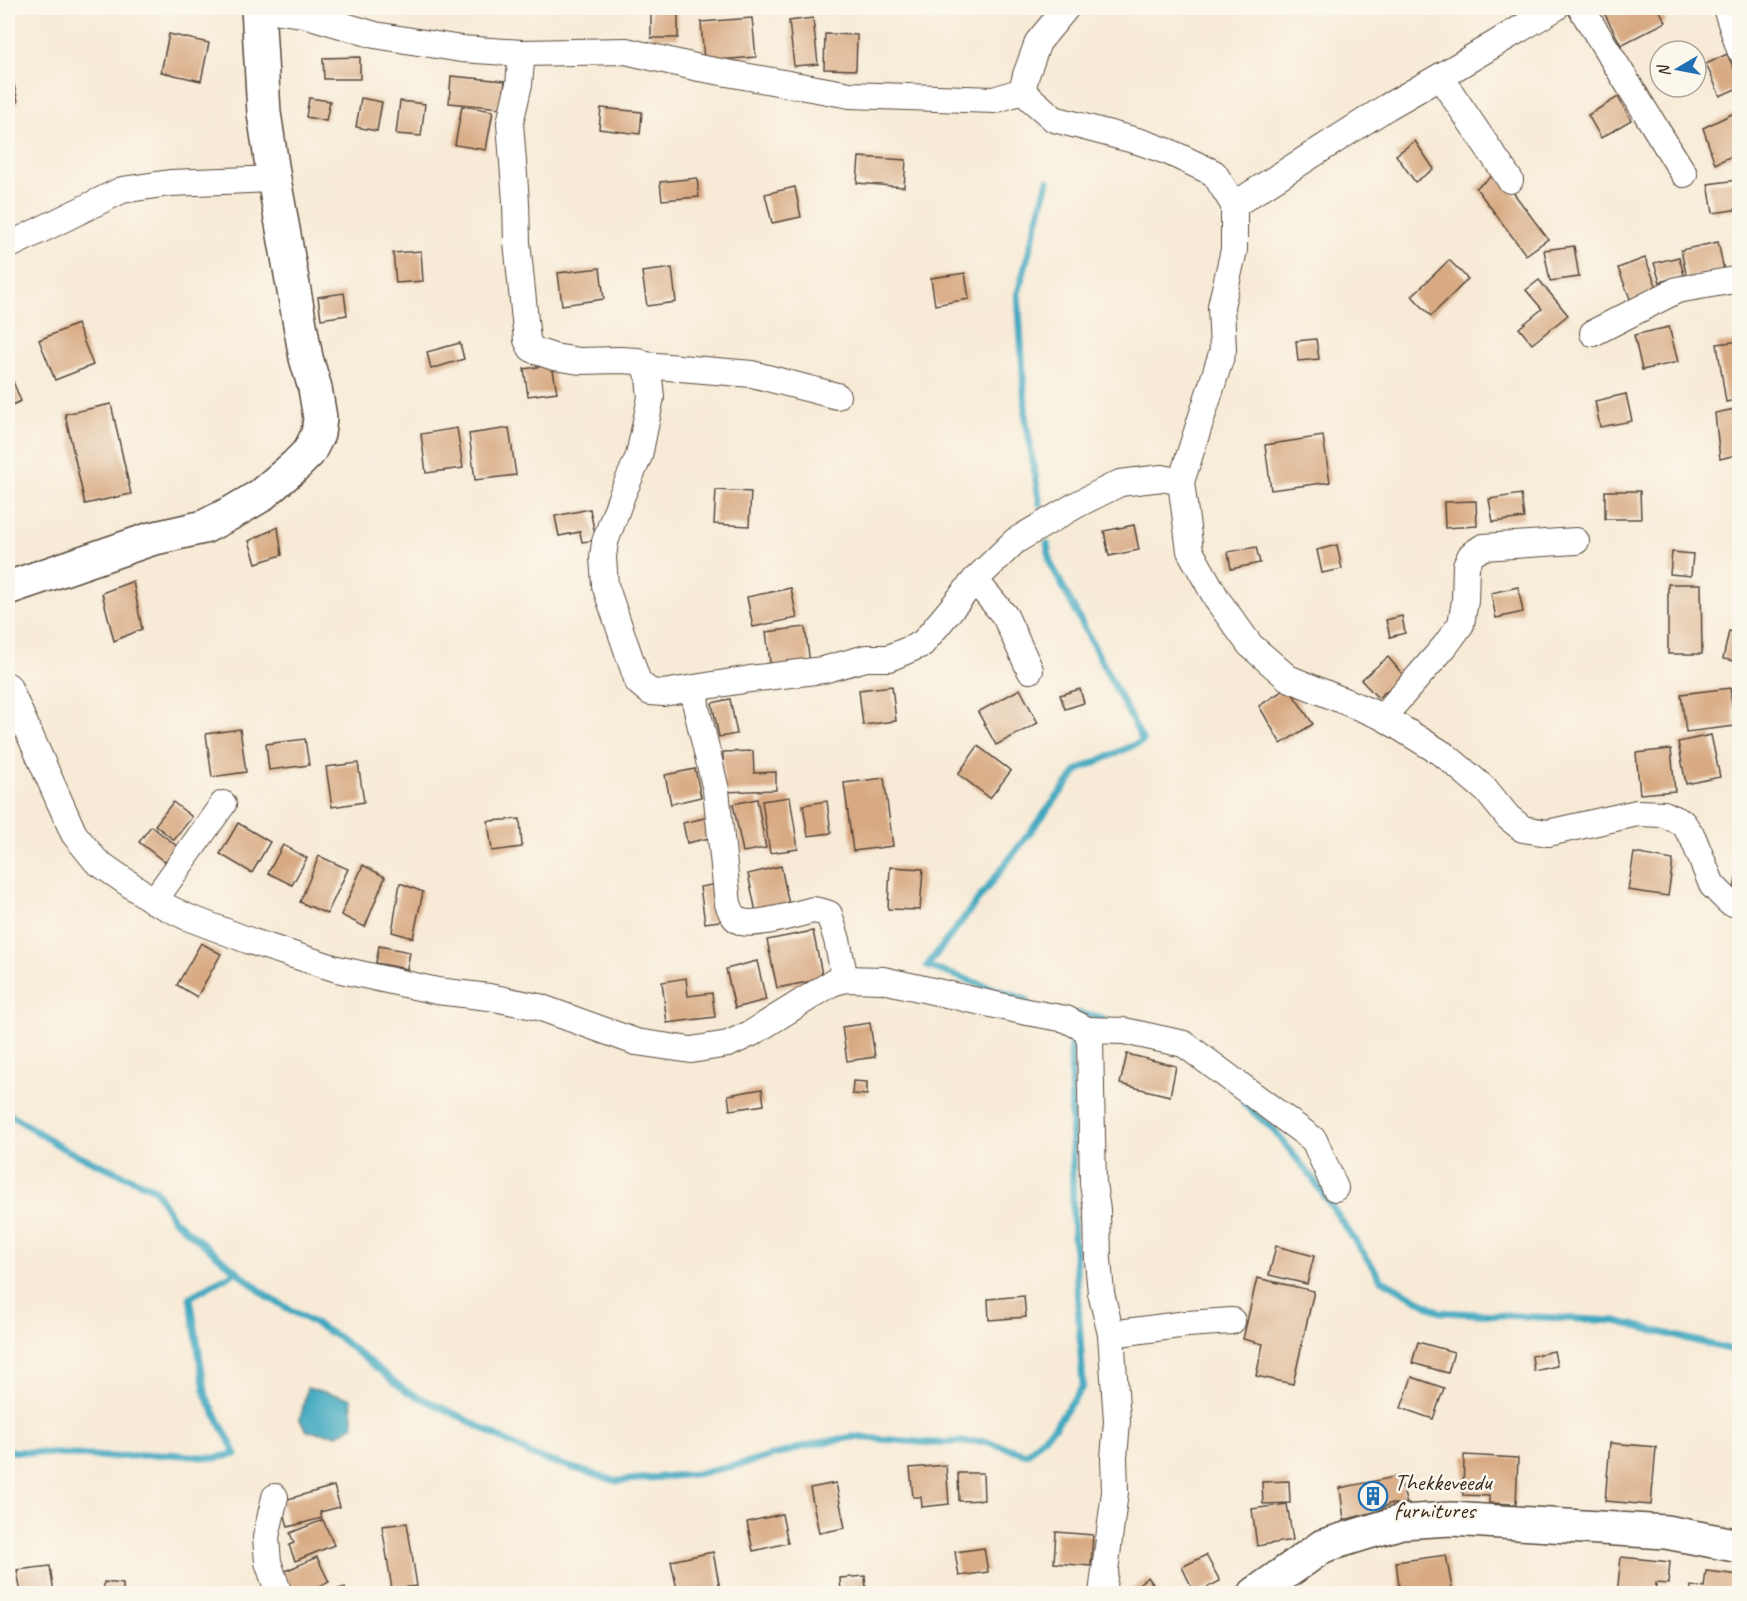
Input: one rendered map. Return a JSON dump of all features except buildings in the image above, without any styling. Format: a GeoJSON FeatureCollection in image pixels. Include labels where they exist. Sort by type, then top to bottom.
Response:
{"type":"FeatureCollection","features":[{"type":"Feature","properties":{"kind":"main road"},"geometry":{"type":"LineString","coordinates":[[8,588],[151,539],[204,527],[260,496],[309,452],[318,434],[320,418],[315,388],[306,358],[264,113],[258,8]]}},
{"type":"Feature","properties":{"kind":"main road"},"geometry":{"type":"LineString","coordinates":[[1255,1593],[1323,1546],[1401,1522],[1451,1519],[1666,1532],[1740,1546]]}},
{"type":"Feature","properties":{"kind":"street"},"geometry":{"type":"LineString","coordinates":[[258,8],[304,14],[375,35],[461,49],[522,53],[626,51],[699,68],[850,95],[994,100],[1022,91]]}},
{"type":"Feature","properties":{"kind":"street"},"geometry":{"type":"LineString","coordinates":[[1022,91],[1038,42],[1066,8]]}},
{"type":"Feature","properties":{"kind":"street"},"geometry":{"type":"LineString","coordinates":[[1234,205],[1387,107],[1555,8]]}},
{"type":"Feature","properties":{"kind":"street"},"geometry":{"type":"LineString","coordinates":[[1581,8],[1684,174]]}},
{"type":"Feature","properties":{"kind":"street"},"geometry":{"type":"LineString","coordinates":[[1726,8],[1740,50]]}},
{"type":"Feature","properties":{"kind":"street"},"geometry":{"type":"LineString","coordinates":[[522,53],[519,84],[510,123],[526,340],[531,348],[554,357],[579,361],[620,360],[645,365],[752,374],[837,396]]}},
{"type":"Feature","properties":{"kind":"street"},"geometry":{"type":"LineString","coordinates":[[1440,77],[1510,180]]}},
{"type":"Feature","properties":{"kind":"street"},"geometry":{"type":"LineString","coordinates":[[1022,91],[1054,119],[1141,142],[1214,173],[1234,205],[1234,250],[1221,306],[1222,350],[1181,482],[1190,550],[1218,601],[1250,645],[1288,678],[1383,717],[1446,756],[1486,790],[1508,817],[1523,829],[1548,833],[1637,813],[1664,814],[1683,823],[1693,838],[1712,885],[1729,902],[1740,906]]}},
{"type":"Feature","properties":{"kind":"street"},"geometry":{"type":"LineString","coordinates":[[8,246],[122,190],[170,183],[274,179]]}},
{"type":"Feature","properties":{"kind":"street"},"geometry":{"type":"LineString","coordinates":[[1593,333],[1677,290],[1740,279]]}},
{"type":"Feature","properties":{"kind":"street"},"geometry":{"type":"LineString","coordinates":[[645,365],[651,397],[639,456],[605,542],[603,557],[605,585],[638,682],[650,692],[663,693],[823,670],[866,658],[890,658],[922,644],[975,580],[1015,541],[1078,504],[1120,483],[1162,478],[1181,482]]}},
{"type":"Feature","properties":{"kind":"street"},"geometry":{"type":"LineString","coordinates":[[1383,717],[1445,646],[1461,624],[1467,565],[1471,555],[1483,547],[1576,541]]}},
{"type":"Feature","properties":{"kind":"street"},"geometry":{"type":"LineString","coordinates":[[975,580],[1005,616],[1030,670]]}},
{"type":"Feature","properties":{"kind":"street"},"geometry":{"type":"LineString","coordinates":[[8,686],[74,834],[96,861],[154,901],[238,937],[337,969],[437,991],[489,997],[539,1007],[636,1042],[691,1050],[728,1044],[752,1034],[832,983],[845,979],[883,980],[1066,1019],[1087,1030],[1124,1030],[1184,1044],[1314,1140],[1335,1188]]}},
{"type":"Feature","properties":{"kind":"street"},"geometry":{"type":"LineString","coordinates":[[695,688],[696,706],[716,790],[729,904],[733,916],[741,922],[751,923],[813,910],[829,914],[845,979]]}},
{"type":"Feature","properties":{"kind":"street"},"geometry":{"type":"LineString","coordinates":[[154,901],[224,804]]}},
{"type":"Feature","properties":{"kind":"street"},"geometry":{"type":"LineString","coordinates":[[1087,1030],[1090,1042],[1092,1184],[1097,1210],[1101,1293],[1111,1334],[1117,1421],[1114,1458],[1115,1492],[1102,1593]]}},
{"type":"Feature","properties":{"kind":"street"},"geometry":{"type":"LineString","coordinates":[[1111,1334],[1187,1324],[1232,1321]]}},
{"type":"Feature","properties":{"kind":"street"},"geometry":{"type":"LineString","coordinates":[[275,1497],[266,1537],[268,1562],[279,1593]]}},
{"type":"Feature","properties":{"kind":"water"},"geometry":{"type":"Polygon","coordinates":[[[307,1388],[351,1398],[354,1425],[338,1435],[307,1431],[300,1420],[307,1388]]]}},
{"type":"Feature","properties":{"kind":"waterway"},"geometry":{"type":"LineString","coordinates":[[1040,504],[1026,421],[1018,293],[1048,181]]}},
{"type":"Feature","properties":{"kind":"waterway"},"geometry":{"type":"LineString","coordinates":[[1027,1000],[927,966],[1078,770],[1143,741],[1050,562],[1047,544]]}},
{"type":"Feature","properties":{"kind":"waterway"},"geometry":{"type":"LineString","coordinates":[[1079,1013],[1103,1019]]}},
{"type":"Feature","properties":{"kind":"waterway"},"geometry":{"type":"LineString","coordinates":[[8,1113],[64,1149],[155,1189],[173,1219],[268,1297],[338,1337],[406,1391],[534,1456],[616,1481],[695,1474],[747,1463],[813,1444],[853,1437],[933,1443],[984,1441],[1027,1454],[1055,1426],[1083,1386],[1073,1217],[1071,1045]]}},
{"type":"Feature","properties":{"kind":"waterway"},"geometry":{"type":"LineString","coordinates":[[1244,1104],[1274,1130],[1313,1179],[1381,1279],[1440,1312],[1616,1321],[1740,1352]]}},
{"type":"Feature","properties":{"kind":"waterway"},"geometry":{"type":"LineString","coordinates":[[8,1451],[110,1457],[169,1454],[214,1458],[236,1454],[206,1396],[190,1297],[237,1271]]}},
{"type":"Feature","properties":{"kind":"place","name":"Thekkeveedu furnitures"},"geometry":{"type":"Point","coordinates":[1373,1496]}}]}
